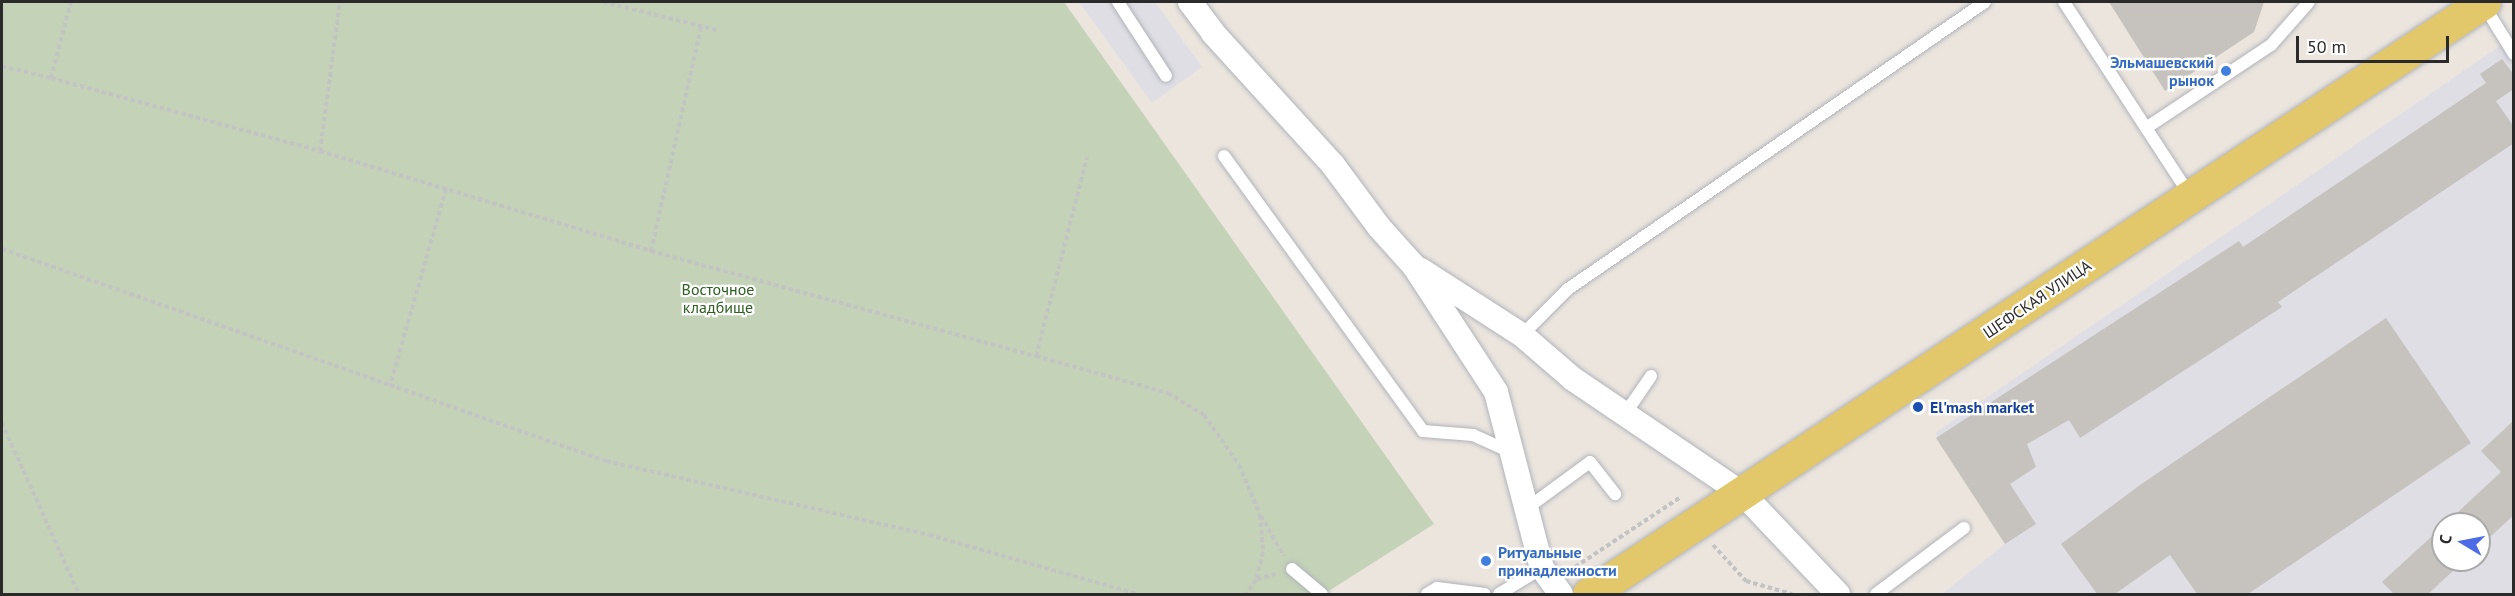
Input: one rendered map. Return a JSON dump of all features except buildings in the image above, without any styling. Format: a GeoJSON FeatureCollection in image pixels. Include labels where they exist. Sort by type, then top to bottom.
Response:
{"type":"FeatureCollection","features":[{"type":"Feature","properties":{"kind":"main road","name":"ШЕФСКАЯ УЛИЦА"},"geometry":{"type":"LineString","coordinates":[[1589,594],[1743,494],[2183,184],[2483,2]]}},
{"type":"Feature","properties":{"kind":"street"},"geometry":{"type":"LineString","coordinates":[[1190,2],[1213,33],[1333,165],[1378,227],[1414,266],[1496,392],[1526,509],[1552,582]]}},
{"type":"Feature","properties":{"kind":"street"},"geometry":{"type":"LineString","coordinates":[[1414,266],[1522,335],[1573,379],[1743,494],[1838,594]]}},
{"type":"Feature","properties":{"kind":"lane"},"geometry":{"type":"LineString","coordinates":[[1118,2],[1166,75]]}},
{"type":"Feature","properties":{"kind":"lane"},"geometry":{"type":"LineString","coordinates":[[1522,335],[1568,289],[1985,2]]}},
{"type":"Feature","properties":{"kind":"lane"},"geometry":{"type":"LineString","coordinates":[[2064,2],[2183,184]]}},
{"type":"Feature","properties":{"kind":"lane"},"geometry":{"type":"LineString","coordinates":[[2146,128],[2271,45],[2309,2]]}},
{"type":"Feature","properties":{"kind":"lane"},"geometry":{"type":"LineString","coordinates":[[2483,2],[2514,54]]}},
{"type":"Feature","properties":{"kind":"lane"},"geometry":{"type":"LineString","coordinates":[[1224,156],[1423,431],[1473,435],[1511,452]]}},
{"type":"Feature","properties":{"kind":"lane"},"geometry":{"type":"LineString","coordinates":[[1625,414],[1651,376]]}},
{"type":"Feature","properties":{"kind":"lane"},"geometry":{"type":"LineString","coordinates":[[1526,509],[1590,462],[1615,494]]}},
{"type":"Feature","properties":{"kind":"lane"},"geometry":{"type":"LineString","coordinates":[[1876,594],[1964,528]]}},
{"type":"Feature","properties":{"kind":"lane"},"geometry":{"type":"LineString","coordinates":[[1292,569],[1322,594]]}},
{"type":"Feature","properties":{"kind":"lane"},"geometry":{"type":"LineString","coordinates":[[1499,594],[1552,582]]}},
{"type":"Feature","properties":{"kind":"lane"},"geometry":{"type":"LineString","coordinates":[[1427,594],[1437,588],[1485,594]]}},
{"type":"Feature","properties":{"kind":"path"},"geometry":{"type":"LineString","coordinates":[[51,78],[71,2]]}},
{"type":"Feature","properties":{"kind":"path"},"geometry":{"type":"LineString","coordinates":[[320,151],[340,2]]}},
{"type":"Feature","properties":{"kind":"path"},"geometry":{"type":"LineString","coordinates":[[603,2],[717,30]]}},
{"type":"Feature","properties":{"kind":"path"},"geometry":{"type":"LineString","coordinates":[[651,251],[700,27]]}},
{"type":"Feature","properties":{"kind":"path"},"geometry":{"type":"LineString","coordinates":[[2,66],[320,151],[651,251],[1168,393],[1204,415],[1239,465],[1260,515],[1292,569],[1256,579]]}},
{"type":"Feature","properties":{"kind":"path"},"geometry":{"type":"LineString","coordinates":[[1036,356],[1087,157]]}},
{"type":"Feature","properties":{"kind":"path"},"geometry":{"type":"LineString","coordinates":[[390,385],[446,189]]}},
{"type":"Feature","properties":{"kind":"path"},"geometry":{"type":"LineString","coordinates":[[2,249],[606,461],[929,535],[1137,594]]}},
{"type":"Feature","properties":{"kind":"path"},"geometry":{"type":"LineString","coordinates":[[2,423],[80,594]]}},
{"type":"Feature","properties":{"kind":"path"},"geometry":{"type":"LineString","coordinates":[[1552,582],[1681,497]]}},
{"type":"Feature","properties":{"kind":"path"},"geometry":{"type":"LineString","coordinates":[[1246,594],[1256,579],[1263,552],[1260,515]]}},
{"type":"Feature","properties":{"kind":"path"},"geometry":{"type":"LineString","coordinates":[[1713,545],[1746,581],[1792,594]]}},
{"type":"Feature","properties":{"kind":"shaded area"},"geometry":{"type":"Polygon","coordinates":[[[1079,2],[1155,2],[1202,67],[1152,103],[1079,2]]]}},
{"type":"Feature","properties":{"kind":"shaded area"},"geometry":{"type":"Polygon","coordinates":[[[2513,37],[2513,594],[1942,594],[2006,543],[1935,433],[2513,37]]]}},
{"type":"Feature","properties":{"kind":"green space","name":"Восточное кладбище"},"geometry":{"type":"Polygon","coordinates":[[[2,2],[1064,2],[1434,524],[1324,594],[2,594],[2,2]]]}},
{"type":"Feature","properties":{"kind":"place","name":"Эльмашевский рынок"},"geometry":{"type":"Point","coordinates":[2226,71]}},
{"type":"Feature","properties":{"kind":"place","name":"El'mash market"},"geometry":{"type":"Point","coordinates":[1918,407]}},
{"type":"Feature","properties":{"kind":"place","name":"Ритуальные принадлежности"},"geometry":{"type":"Point","coordinates":[1486,561]}}]}
